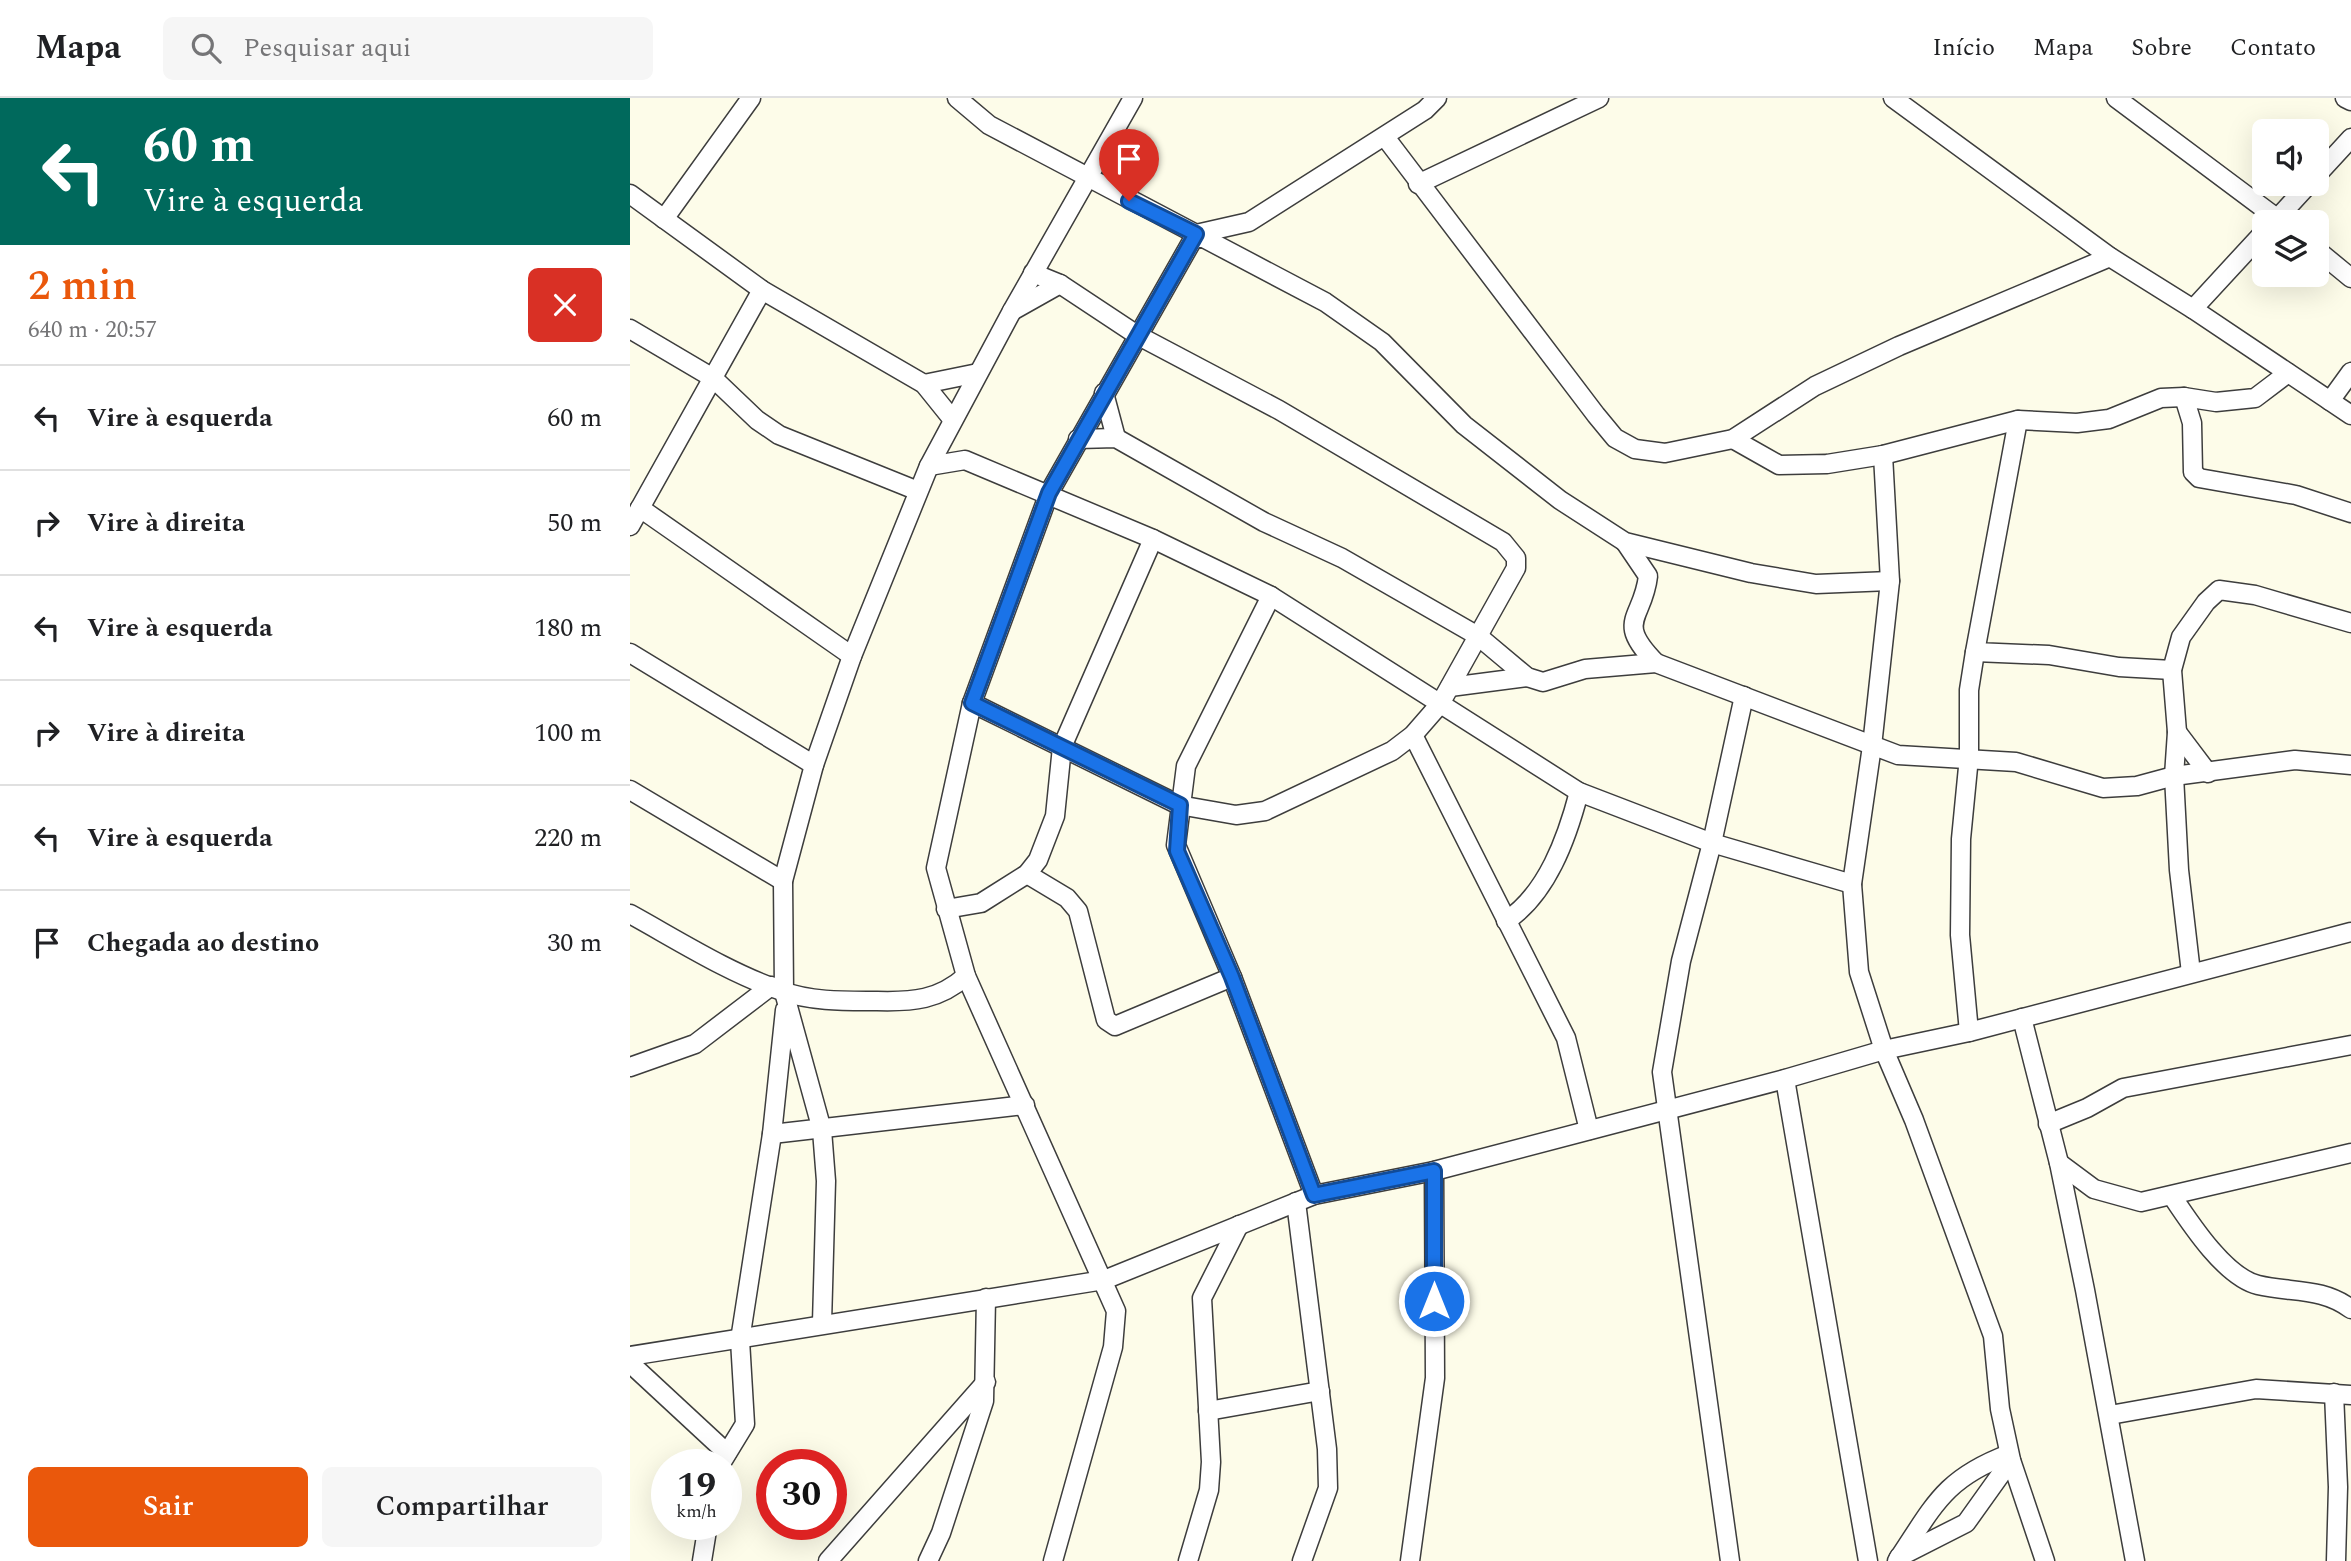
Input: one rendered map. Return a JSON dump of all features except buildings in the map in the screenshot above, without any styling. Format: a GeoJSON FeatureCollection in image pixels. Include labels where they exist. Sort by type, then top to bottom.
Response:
{"type":"FeatureCollection","features":[{"type":"Feature","properties":{"kind":"street"},"geometry":{"type":"LineString","coordinates":[[664,219],[751,98]]}},
{"type":"Feature","properties":{"kind":"street"},"geometry":{"type":"LineString","coordinates":[[957,98],[989,125],[1325,302],[1382,342],[1464,425],[1560,500],[1625,542],[1751,573],[1816,584],[1890,581]]}},
{"type":"Feature","properties":{"kind":"street"},"geometry":{"type":"LineString","coordinates":[[729,1449],[745,1424],[740,1340],[772,1134],[783,881],[814,765],[852,656],[929,466],[1033,273],[1133,98]]}},
{"type":"Feature","properties":{"kind":"street"},"geometry":{"type":"LineString","coordinates":[[1054,1561],[1113,1347],[1116,1311],[966,976],[936,868],[972,703],[1049,493],[1196,234],[1249,222],[1385,137],[1425,110],[1437,98]]}},
{"type":"Feature","properties":{"kind":"street"},"geometry":{"type":"LineString","coordinates":[[1418,184],[1600,98]]}},
{"type":"Feature","properties":{"kind":"street"},"geometry":{"type":"LineString","coordinates":[[1893,98],[2110,257],[2351,415]]}},
{"type":"Feature","properties":{"kind":"street"},"geometry":{"type":"LineString","coordinates":[[2116,98],[2264,210]]}},
{"type":"Feature","properties":{"kind":"street"},"geometry":{"type":"LineString","coordinates":[[2345,98],[2351,101]]}},
{"type":"Feature","properties":{"kind":"street"},"geometry":{"type":"LineString","coordinates":[[1385,137],[1418,184],[1615,438],[1635,449],[1665,453],[1733,439],[1815,386],[1969,315],[2110,257]]}},
{"type":"Feature","properties":{"kind":"street"},"geometry":{"type":"LineString","coordinates":[[2329,162],[2351,138]]}},
{"type":"Feature","properties":{"kind":"street"},"geometry":{"type":"LineString","coordinates":[[630,194],[762,290],[924,384],[965,460]]}},
{"type":"Feature","properties":{"kind":"street"},"geometry":{"type":"LineString","coordinates":[[2287,210],[2299,196]]}},
{"type":"Feature","properties":{"kind":"street"},"geometry":{"type":"LineString","coordinates":[[2193,309],[2252,245]]}},
{"type":"Feature","properties":{"kind":"street"},"geometry":{"type":"LineString","coordinates":[[2329,260],[2351,278]]}},
{"type":"Feature","properties":{"kind":"street"},"geometry":{"type":"LineString","coordinates":[[972,703],[1180,805],[1236,815],[1265,811],[1392,751],[1413,735],[1440,705],[1517,568],[1516,558],[1503,542],[1279,410],[1137,335],[1060,284],[1033,273]]}},
{"type":"Feature","properties":{"kind":"street"},"geometry":{"type":"LineString","coordinates":[[1012,311],[1060,284]]}},
{"type":"Feature","properties":{"kind":"street"},"geometry":{"type":"LineString","coordinates":[[630,526],[762,290]]}},
{"type":"Feature","properties":{"kind":"street"},"geometry":{"type":"LineString","coordinates":[[630,329],[713,378],[757,420],[779,435],[918,491]]}},
{"type":"Feature","properties":{"kind":"street"},"geometry":{"type":"LineString","coordinates":[[2330,401],[2351,372]]}},
{"type":"Feature","properties":{"kind":"street"},"geometry":{"type":"LineString","coordinates":[[924,384],[978,373]]}},
{"type":"Feature","properties":{"kind":"street"},"geometry":{"type":"LineString","coordinates":[[1733,439],[1779,465],[1827,464],[1883,455],[2018,419],[2077,423],[2109,419],[2161,398],[2183,397],[2216,402],[2255,398],[2288,373]]}},
{"type":"Feature","properties":{"kind":"street"},"geometry":{"type":"LineString","coordinates":[[1104,393],[1116,438]]}},
{"type":"Feature","properties":{"kind":"street"},"geometry":{"type":"LineString","coordinates":[[2183,397],[2192,423],[2193,472],[2199,478],[2296,495],[2351,513]]}},
{"type":"Feature","properties":{"kind":"street"},"geometry":{"type":"LineString","coordinates":[[2192,423],[2216,402]]}},
{"type":"Feature","properties":{"kind":"street"},"geometry":{"type":"LineString","coordinates":[[1969,1031],[1960,935],[1961,839],[1969,757],[1969,690],[2018,419]]}},
{"type":"Feature","properties":{"kind":"street"},"geometry":{"type":"LineString","coordinates":[[1078,439],[1116,438],[1264,522],[1342,558],[1478,636],[1527,677],[1543,682],[1553,681],[1585,669],[1656,663]]}},
{"type":"Feature","properties":{"kind":"street"},"geometry":{"type":"LineString","coordinates":[[1883,455],[1890,581],[1872,746],[1852,884],[1859,972],[1884,1050],[1914,1119],[1993,1336],[2000,1409],[2010,1457],[2045,1561]]}},
{"type":"Feature","properties":{"kind":"street"},"geometry":{"type":"LineString","coordinates":[[929,466],[965,460],[1049,493],[1153,539],[1271,596],[1579,792],[1712,843],[1852,884]]}},
{"type":"Feature","properties":{"kind":"street"},"geometry":{"type":"LineString","coordinates":[[640,508],[852,656]]}},
{"type":"Feature","properties":{"kind":"street"},"geometry":{"type":"LineString","coordinates":[[946,909],[981,903],[1027,874],[1038,860],[1055,816],[1062,747],[1153,539]]}},
{"type":"Feature","properties":{"kind":"street"},"geometry":{"type":"LineString","coordinates":[[1625,542],[1648,576],[1634,615],[1633,628],[1637,644],[1656,663],[1872,746],[1908,757],[1969,757],[2016,762],[2103,788],[2137,786],[2174,776],[2295,760],[2351,765]]}},
{"type":"Feature","properties":{"kind":"street"},"geometry":{"type":"LineString","coordinates":[[2191,974],[2179,870],[2174,776],[2177,732],[2172,670],[2181,637],[2206,602],[2219,590],[2255,595],[2351,623]]}},
{"type":"Feature","properties":{"kind":"street"},"geometry":{"type":"LineString","coordinates":[[1271,596],[1186,766],[1177,851],[1232,977],[1314,1195]]}},
{"type":"Feature","properties":{"kind":"street"},"geometry":{"type":"LineString","coordinates":[[1975,652],[2049,655],[2119,667],[2172,670]]}},
{"type":"Feature","properties":{"kind":"street"},"geometry":{"type":"LineString","coordinates":[[630,653],[814,765]]}},
{"type":"Feature","properties":{"kind":"street"},"geometry":{"type":"LineString","coordinates":[[1450,687],[1527,677]]}},
{"type":"Feature","properties":{"kind":"street"},"geometry":{"type":"LineString","coordinates":[[1730,1561],[1665,1111],[1662,1072],[1681,961],[1712,843],[1744,696]]}},
{"type":"Feature","properties":{"kind":"street"},"geometry":{"type":"LineString","coordinates":[[2177,732],[2208,773]]}},
{"type":"Feature","properties":{"kind":"street"},"geometry":{"type":"LineString","coordinates":[[1413,735],[1566,1038],[1589,1130]]}},
{"type":"Feature","properties":{"kind":"street"},"geometry":{"type":"LineString","coordinates":[[630,790],[783,881]]}},
{"type":"Feature","properties":{"kind":"street"},"geometry":{"type":"LineString","coordinates":[[1506,921],[1523,910],[1538,889],[1571,824],[1579,792]]}},
{"type":"Feature","properties":{"kind":"street"},"geometry":{"type":"LineString","coordinates":[[1027,874],[1067,898],[1078,911],[1105,1020],[1110,1024],[1115,1026],[1232,977]]}},
{"type":"Feature","properties":{"kind":"street"},"geometry":{"type":"LineString","coordinates":[[630,914],[780,993],[831,1001],[914,1002],[949,990],[966,976]]}},
{"type":"Feature","properties":{"kind":"street"},"geometry":{"type":"LineString","coordinates":[[632,1360],[822,1323],[1104,1280],[1314,1195],[1434,1171],[1785,1080],[1884,1050],[2022,1018],[2351,932]]}},
{"type":"Feature","properties":{"kind":"street"},"geometry":{"type":"LineString","coordinates":[[630,1067],[695,1044],[780,993]]}},
{"type":"Feature","properties":{"kind":"street"},"geometry":{"type":"LineString","coordinates":[[780,993],[822,1130],[826,1181],[822,1323]]}},
{"type":"Feature","properties":{"kind":"street"},"geometry":{"type":"LineString","coordinates":[[2022,1018],[2059,1163],[2110,1415],[2135,1561]]}},
{"type":"Feature","properties":{"kind":"street"},"geometry":{"type":"LineString","coordinates":[[2048,1124],[2087,1108],[2123,1088],[2351,1045]]}},
{"type":"Feature","properties":{"kind":"street"},"geometry":{"type":"LineString","coordinates":[[1785,1080],[1868,1561]]}},
{"type":"Feature","properties":{"kind":"street"},"geometry":{"type":"LineString","coordinates":[[772,1134],[1025,1105]]}},
{"type":"Feature","properties":{"kind":"street"},"geometry":{"type":"LineString","coordinates":[[2059,1163],[2081,1181],[2109,1195],[2141,1202],[2351,1153]]}},
{"type":"Feature","properties":{"kind":"street"},"geometry":{"type":"LineString","coordinates":[[1410,1561],[1435,1378],[1434,1171]]}},
{"type":"Feature","properties":{"kind":"street"},"geometry":{"type":"LineString","coordinates":[[2172,1196],[2196,1233],[2242,1278],[2256,1285],[2324,1293],[2351,1309]]}},
{"type":"Feature","properties":{"kind":"street"},"geometry":{"type":"LineString","coordinates":[[1296,1202],[1320,1391],[1328,1488],[1302,1561]]}},
{"type":"Feature","properties":{"kind":"street"},"geometry":{"type":"LineString","coordinates":[[1188,1561],[1209,1490],[1202,1298],[1240,1225]]}},
{"type":"Feature","properties":{"kind":"street"},"geometry":{"type":"LineString","coordinates":[[928,1561],[978,1421],[986,1382],[986,1298]]}},
{"type":"Feature","properties":{"kind":"street"},"geometry":{"type":"LineString","coordinates":[[632,1360],[714,1449]]}},
{"type":"Feature","properties":{"kind":"street"},"geometry":{"type":"LineString","coordinates":[[828,1561],[986,1382]]}},
{"type":"Feature","properties":{"kind":"street"},"geometry":{"type":"LineString","coordinates":[[2110,1415],[2256,1390],[2343,1394],[2344,1486],[2336,1561]]}},
{"type":"Feature","properties":{"kind":"street"},"geometry":{"type":"LineString","coordinates":[[1208,1411],[1320,1391]]}},
{"type":"Feature","properties":{"kind":"street"},"geometry":{"type":"LineString","coordinates":[[1898,1559],[1966,1522],[2010,1457]]}},
{"type":"Feature","properties":{"kind":"street"},"geometry":{"type":"LineString","coordinates":[[1898,1559],[1945,1489],[1986,1463],[2010,1457]]}},
{"type":"Feature","properties":{"kind":"street"},"geometry":{"type":"LineString","coordinates":[[702,1561],[705,1540]]}},
{"type":"Feature","properties":{"kind":"route"},"geometry":{"type":"LineString","coordinates":[[1129,201],[1196,234],[1049,493],[972,703],[1180,805],[1177,851],[1232,977],[1314,1195],[1434,1171],[1434,1301]]}}]}
